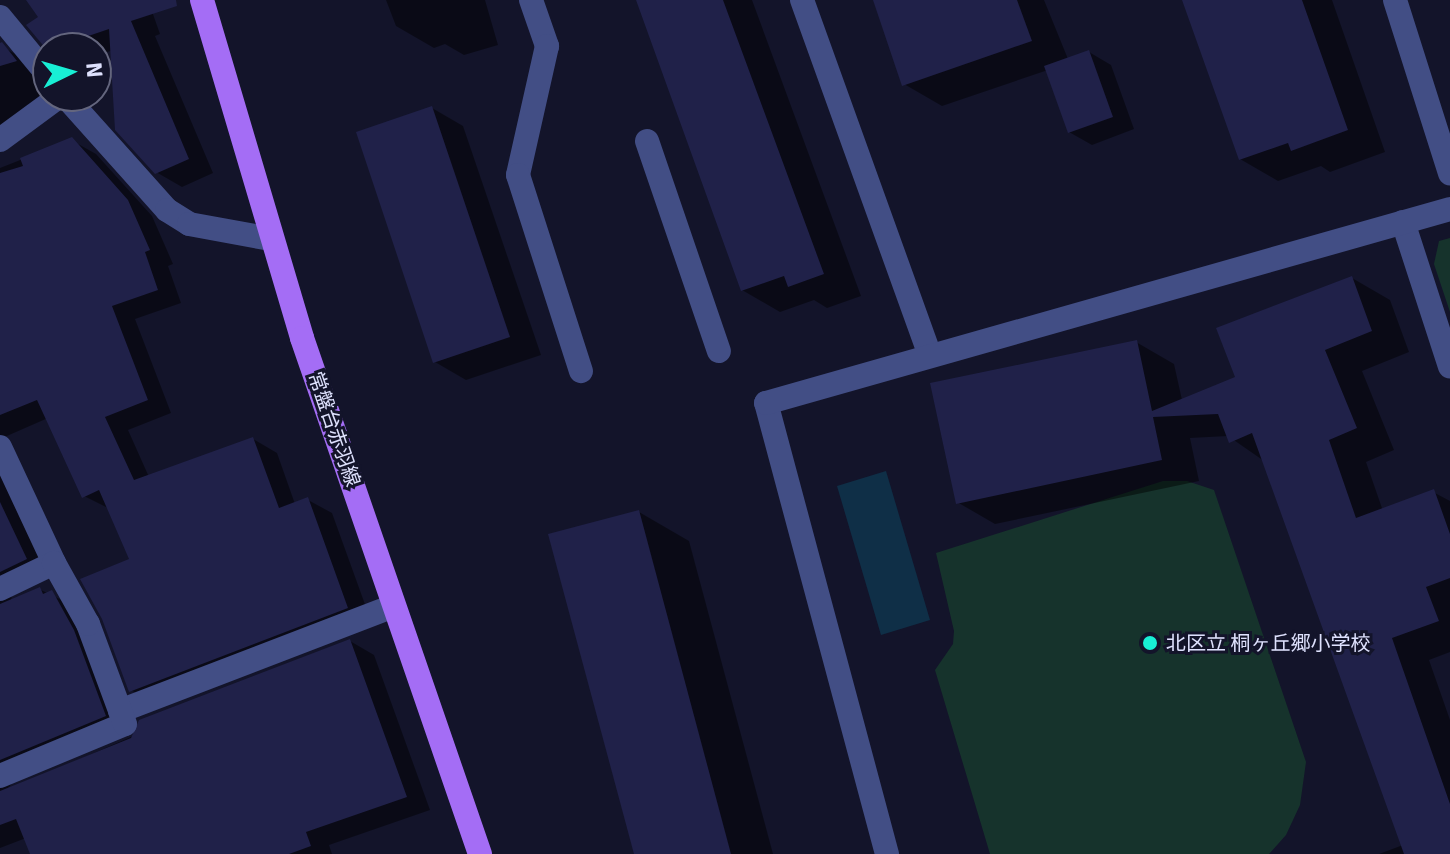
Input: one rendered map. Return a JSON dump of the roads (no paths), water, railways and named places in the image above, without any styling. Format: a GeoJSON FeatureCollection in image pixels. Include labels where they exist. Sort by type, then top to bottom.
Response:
{"type":"FeatureCollection","features":[{"type":"Feature","properties":{"kind":"main road","name":"常盤台赤羽線"},"geometry":{"type":"LineString","coordinates":[[202,0],[271,239],[480,854]]}},
{"type":"Feature","properties":{"kind":"street"},"geometry":{"type":"LineString","coordinates":[[531,0],[547,46],[518,175],[581,371]]}},
{"type":"Feature","properties":{"kind":"street"},"geometry":{"type":"LineString","coordinates":[[802,0],[930,355]]}},
{"type":"Feature","properties":{"kind":"street"},"geometry":{"type":"LineString","coordinates":[[1395,0],[1450,173]]}},
{"type":"Feature","properties":{"kind":"street"},"geometry":{"type":"LineString","coordinates":[[0,17],[32,56]]}},
{"type":"Feature","properties":{"kind":"street"},"geometry":{"type":"LineString","coordinates":[[0,140],[40,112]]}},
{"type":"Feature","properties":{"kind":"street"},"geometry":{"type":"LineString","coordinates":[[78,112],[167,210],[189,224],[271,239]]}},
{"type":"Feature","properties":{"kind":"street"},"geometry":{"type":"LineString","coordinates":[[647,141],[719,351]]}},
{"type":"Feature","properties":{"kind":"street"},"geometry":{"type":"LineString","coordinates":[[887,854],[766,403],[1450,209]]}},
{"type":"Feature","properties":{"kind":"street"},"geometry":{"type":"LineString","coordinates":[[1403,222],[1450,367]]}},
{"type":"Feature","properties":{"kind":"street"},"geometry":{"type":"LineString","coordinates":[[0,447],[54,563],[88,624],[125,724],[0,776]]}},
{"type":"Feature","properties":{"kind":"street"},"geometry":{"type":"LineString","coordinates":[[0,589],[54,563]]}},
{"type":"Feature","properties":{"kind":"street"},"geometry":{"type":"LineString","coordinates":[[120,711],[394,606]]}},
{"type":"Feature","properties":{"kind":"water"},"geometry":{"type":"Polygon","coordinates":[[[886,471],[930,620],[881,635],[837,486],[886,471]]]}},
{"type":"Feature","properties":{"kind":"place","name":"北区立 桐ヶ丘郷小学校"},"geometry":{"type":"Point","coordinates":[1150,643]}}]}
